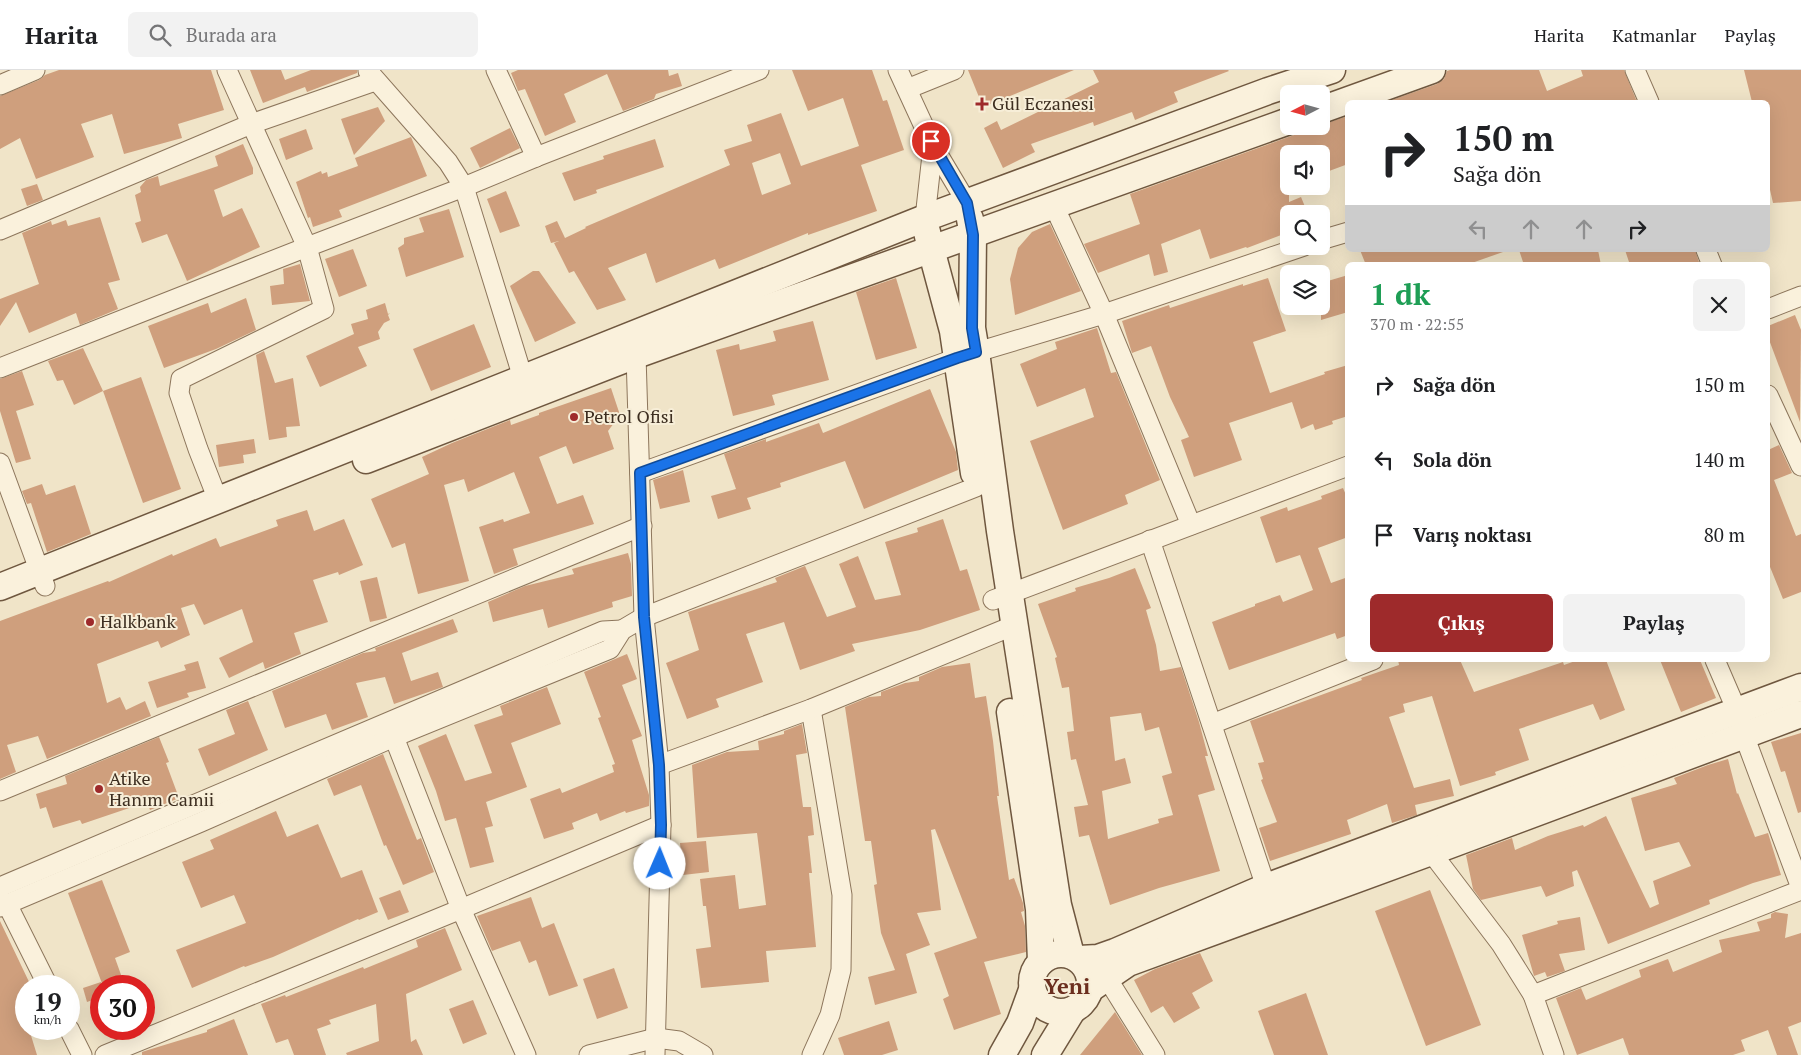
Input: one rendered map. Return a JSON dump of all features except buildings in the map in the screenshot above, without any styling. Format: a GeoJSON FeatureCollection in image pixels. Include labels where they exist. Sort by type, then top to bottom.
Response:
{"type":"FeatureCollection","features":[{"type":"Feature","properties":{"kind":"street"},"geometry":{"type":"LineString","coordinates":[[0,85],[35,70]]}},
{"type":"Feature","properties":{"kind":"street"},"geometry":{"type":"LineString","coordinates":[[218,500],[179,393],[181,379],[324,309],[307,247],[228,70]]}},
{"type":"Feature","properties":{"kind":"street"},"geometry":{"type":"LineString","coordinates":[[496,70],[536,157]]}},
{"type":"Feature","properties":{"kind":"street"},"geometry":{"type":"LineString","coordinates":[[0,368],[759,70]]}},
{"type":"Feature","properties":{"kind":"street"},"geometry":{"type":"LineString","coordinates":[[898,70],[934,146],[967,203],[973,235],[972,328],[966,355],[976,487],[1001,596]]}},
{"type":"Feature","properties":{"kind":"street"},"geometry":{"type":"LineString","coordinates":[[907,89],[954,70]]}},
{"type":"Feature","properties":{"kind":"street"},"geometry":{"type":"LineString","coordinates":[[1349,100],[1432,70]]}},
{"type":"Feature","properties":{"kind":"street"},"geometry":{"type":"LineString","coordinates":[[1635,70],[1648,100]]}},
{"type":"Feature","properties":{"kind":"street"},"geometry":{"type":"LineString","coordinates":[[0,603],[42,578],[218,500],[925,218],[1322,71]]}},
{"type":"Feature","properties":{"kind":"street"},"geometry":{"type":"LineString","coordinates":[[0,230],[251,124],[371,76],[448,162],[464,187],[523,378]]}},
{"type":"Feature","properties":{"kind":"street"},"geometry":{"type":"LineString","coordinates":[[1330,107],[1345,101]]}},
{"type":"Feature","properties":{"kind":"street"},"geometry":{"type":"LineString","coordinates":[[0,587],[42,578],[636,355],[1280,124]]}},
{"type":"Feature","properties":{"kind":"street"},"geometry":{"type":"LineString","coordinates":[[934,146],[925,218],[931,250],[953,331],[966,355],[1006,628],[1058,905],[1075,957],[1086,967],[1090,979],[1099,983],[1155,1055]]}},
{"type":"Feature","properties":{"kind":"street"},"geometry":{"type":"LineString","coordinates":[[1054,206],[1104,314],[1191,525]]}},
{"type":"Feature","properties":{"kind":"street"},"geometry":{"type":"LineString","coordinates":[[1330,237],[1345,233]]}},
{"type":"Feature","properties":{"kind":"street"},"geometry":{"type":"LineString","coordinates":[[640,473],[966,355],[1104,314],[1280,254]]}},
{"type":"Feature","properties":{"kind":"street"},"geometry":{"type":"LineString","coordinates":[[1770,308],[1801,296]]}},
{"type":"Feature","properties":{"kind":"street"},"geometry":{"type":"LineString","coordinates":[[636,355],[644,617],[659,765],[661,825],[656,1047]]}},
{"type":"Feature","properties":{"kind":"street"},"geometry":{"type":"LineString","coordinates":[[1770,399],[1801,466]]}},
{"type":"Feature","properties":{"kind":"street"},"geometry":{"type":"LineString","coordinates":[[0,463],[42,578]]}},
{"type":"Feature","properties":{"kind":"street"},"geometry":{"type":"LineString","coordinates":[[1001,596],[1345,467]]}},
{"type":"Feature","properties":{"kind":"street"},"geometry":{"type":"LineString","coordinates":[[2,900],[201,822],[394,737],[610,649],[622,630],[644,617],[976,487]]}},
{"type":"Feature","properties":{"kind":"street"},"geometry":{"type":"LineString","coordinates":[[0,791],[642,526]]}},
{"type":"Feature","properties":{"kind":"street"},"geometry":{"type":"LineString","coordinates":[[1150,540],[1266,887]]}},
{"type":"Feature","properties":{"kind":"street"},"geometry":{"type":"LineString","coordinates":[[659,765],[811,709],[1006,628]]}},
{"type":"Feature","properties":{"kind":"street"},"geometry":{"type":"LineString","coordinates":[[1006,628],[1040,909],[1041,962]]}},
{"type":"Feature","properties":{"kind":"street"},"geometry":{"type":"LineString","coordinates":[[2,900],[603,631],[622,630]]}},
{"type":"Feature","properties":{"kind":"street"},"geometry":{"type":"LineString","coordinates":[[1212,724],[1368,662]]}},
{"type":"Feature","properties":{"kind":"street"},"geometry":{"type":"LineString","coordinates":[[1533,995],[1801,889],[1716,662]]}},
{"type":"Feature","properties":{"kind":"street"},"geometry":{"type":"LineString","coordinates":[[1032,990],[1041,1005],[1050,1011],[1060,1013],[1072,1011],[1081,1005],[1099,983],[1128,963],[1431,852],[1740,723],[1801,687]]}},
{"type":"Feature","properties":{"kind":"street"},"geometry":{"type":"LineString","coordinates":[[811,709],[842,895],[841,970],[830,1015],[812,1055]]}},
{"type":"Feature","properties":{"kind":"street"},"geometry":{"type":"LineString","coordinates":[[1002,1055],[1020,1024],[1032,990],[1034,972],[1041,962],[1050,956],[1061,954],[1098,958],[1266,887],[1740,723],[1801,714]]}},
{"type":"Feature","properties":{"kind":"street"},"geometry":{"type":"LineString","coordinates":[[394,737],[461,909],[526,1055]]}},
{"type":"Feature","properties":{"kind":"street"},"geometry":{"type":"LineString","coordinates":[[105,1055],[661,825]]}},
{"type":"Feature","properties":{"kind":"street"},"geometry":{"type":"LineString","coordinates":[[1431,852],[1501,944],[1533,995],[1554,1055]]}},
{"type":"Feature","properties":{"kind":"street"},"geometry":{"type":"LineString","coordinates":[[2,900],[42,975]]}},
{"type":"Feature","properties":{"kind":"street"},"geometry":{"type":"LineString","coordinates":[[1045,1055],[1072,1011]]}},
{"type":"Feature","properties":{"kind":"street"},"geometry":{"type":"LineString","coordinates":[[75,1040],[82,1055]]}},
{"type":"Feature","properties":{"kind":"street"},"geometry":{"type":"LineString","coordinates":[[588,1055],[656,1047],[679,1042],[703,1055]]}},
{"type":"Feature","properties":{"kind":"place","name":"Gül Eczanesi"},"geometry":{"type":"Point","coordinates":[982,104]}},
{"type":"Feature","properties":{"kind":"place","name":"Petrol Ofisi"},"geometry":{"type":"Point","coordinates":[574,417]}},
{"type":"Feature","properties":{"kind":"place","name":"Halkbank"},"geometry":{"type":"Point","coordinates":[90,622]}},
{"type":"Feature","properties":{"kind":"place","name":"Atike Hanım Camii"},"geometry":{"type":"Point","coordinates":[99,789]}},
{"type":"Feature","properties":{"kind":"district","name":"Yeni"},"geometry":{"type":"Point","coordinates":[1067,986]}},
{"type":"Feature","properties":{"kind":"route"},"geometry":{"type":"LineString","coordinates":[[660,864],[659,765],[644,617],[640,473],[976,352],[972,328],[973,235],[967,203],[931,141]]}}]}
